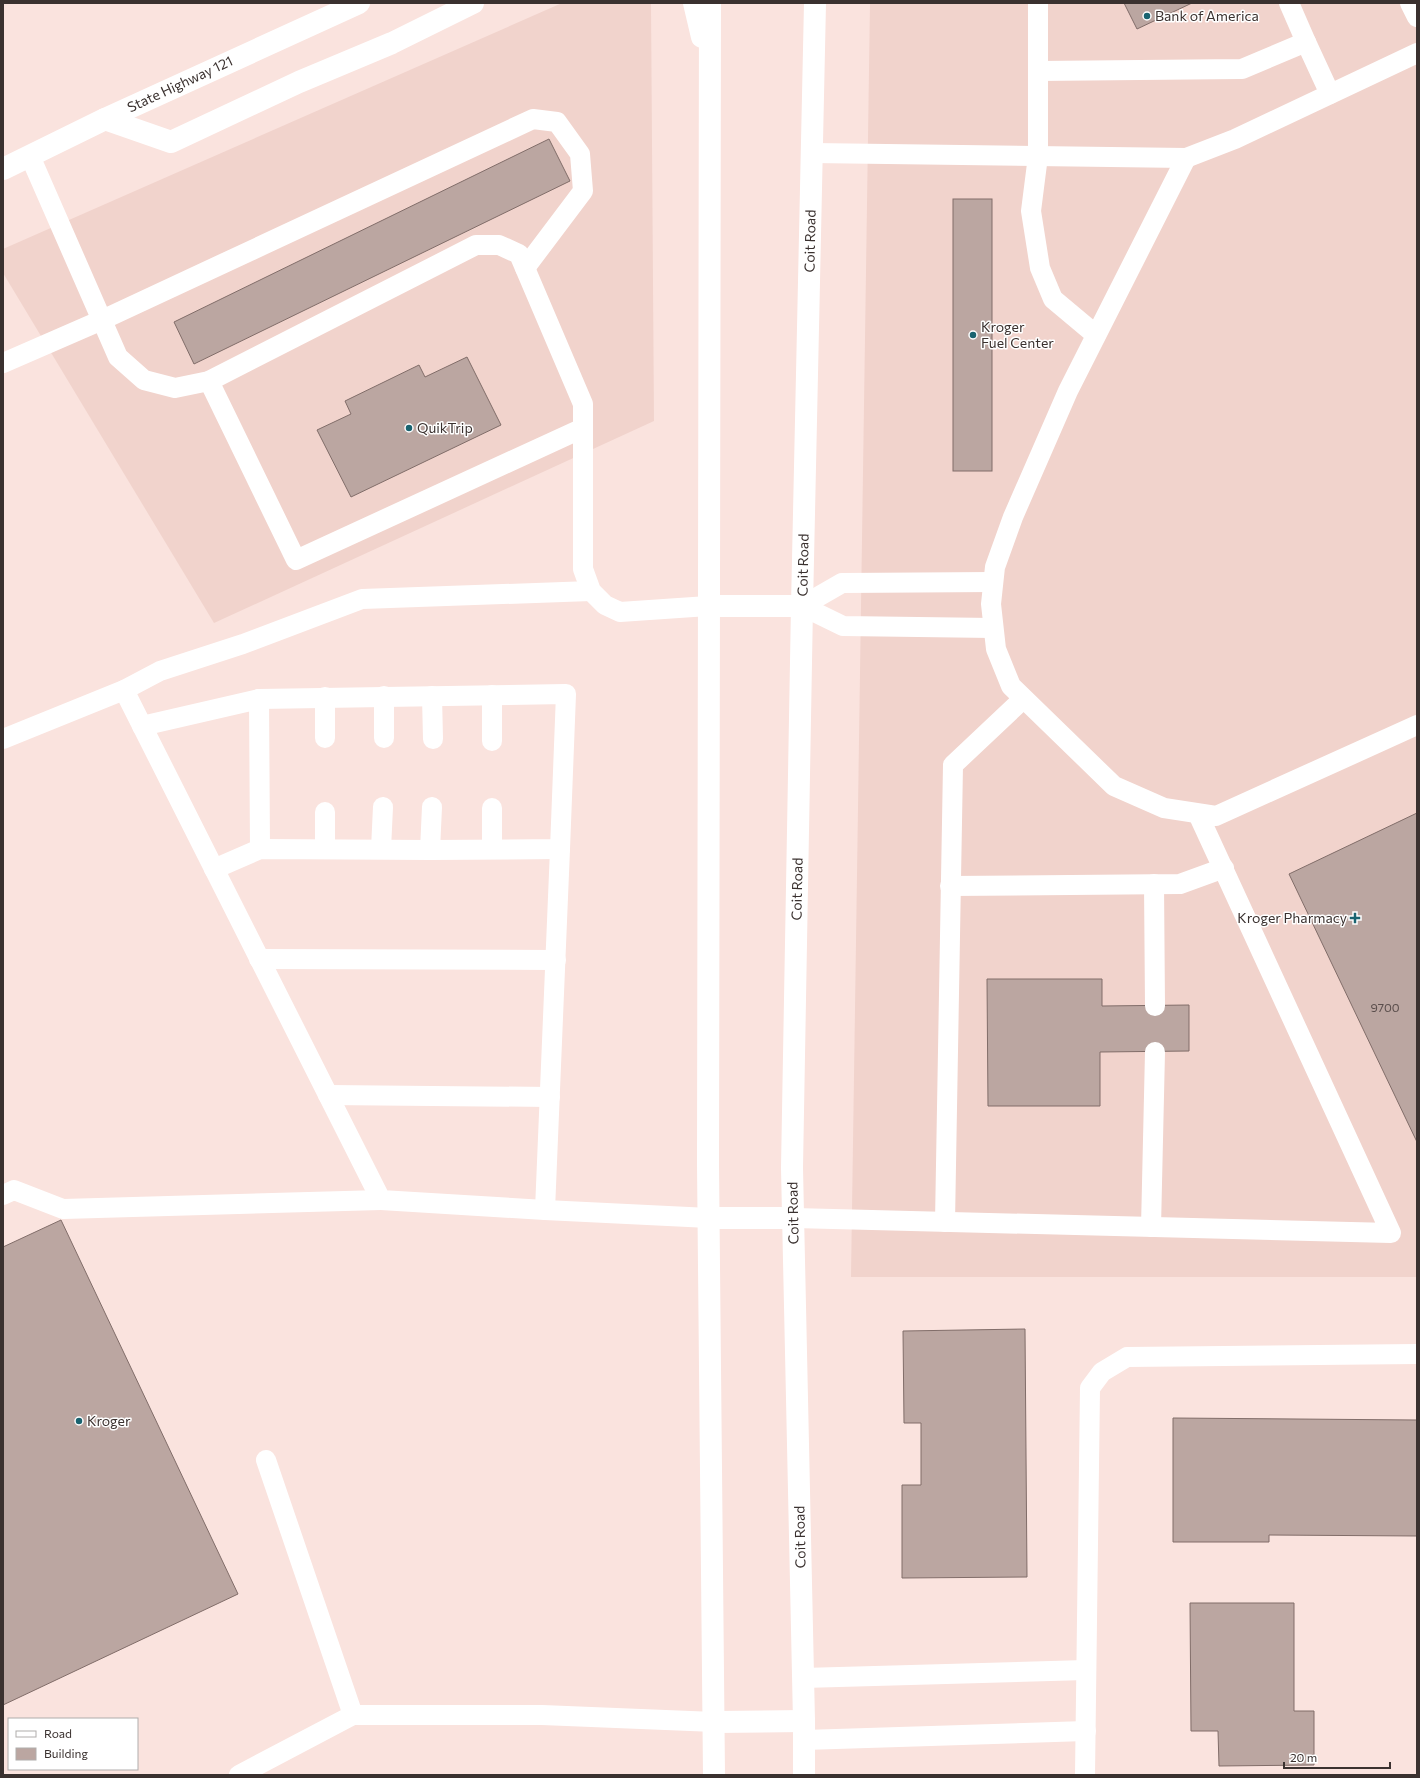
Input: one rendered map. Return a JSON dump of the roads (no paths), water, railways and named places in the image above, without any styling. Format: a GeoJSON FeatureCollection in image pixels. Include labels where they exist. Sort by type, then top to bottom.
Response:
{"type":"FeatureCollection","features":[{"type":"Feature","properties":{"kind":"main road","name":"State Highway 121"},"geometry":{"type":"LineString","coordinates":[[3,169],[105,119],[359,3]]}},
{"type":"Feature","properties":{"kind":"main road"},"geometry":{"type":"LineString","coordinates":[[105,119],[171,142],[299,82],[392,42],[473,3]]}},
{"type":"Feature","properties":{"kind":"main road"},"geometry":{"type":"LineString","coordinates":[[694,3],[710,72]]}},
{"type":"Feature","properties":{"kind":"main road"},"geometry":{"type":"LineString","coordinates":[[710,3],[708,606],[709,1218],[715,1722],[714,1775]]}},
{"type":"Feature","properties":{"kind":"main road","name":"Coit Road"},"geometry":{"type":"LineString","coordinates":[[804,1775],[804,1678],[792,1160],[815,3]]}},
{"type":"Feature","properties":{"kind":"main road"},"geometry":{"type":"LineString","coordinates":[[708,606],[802,606]]}},
{"type":"Feature","properties":{"kind":"main road"},"geometry":{"type":"LineString","coordinates":[[709,1218],[794,1218]]}},
{"type":"Feature","properties":{"kind":"main road"},"geometry":{"type":"LineString","coordinates":[[715,1722],[804,1730]]}},
{"type":"Feature","properties":{"kind":"lane"},"geometry":{"type":"LineString","coordinates":[[1038,3],[1038,156],[1031,211],[1040,268],[1053,299],[1096,335]]}},
{"type":"Feature","properties":{"kind":"lane"},"geometry":{"type":"LineString","coordinates":[[1289,3],[1330,94]]}},
{"type":"Feature","properties":{"kind":"lane"},"geometry":{"type":"LineString","coordinates":[[1410,3],[1417,17]]}},
{"type":"Feature","properties":{"kind":"lane"},"geometry":{"type":"LineString","coordinates":[[1038,71],[1242,69],[1306,42]]}},
{"type":"Feature","properties":{"kind":"lane"},"geometry":{"type":"LineString","coordinates":[[812,153],[1186,158],[1234,139],[1417,53]]}},
{"type":"Feature","properties":{"kind":"lane"},"geometry":{"type":"LineString","coordinates":[[3,363],[102,320],[533,119],[557,122],[580,154],[582,191],[525,268]]}},
{"type":"Feature","properties":{"kind":"lane"},"geometry":{"type":"LineString","coordinates":[[30,156],[118,357],[144,380],[175,388],[209,381],[476,246],[499,245],[519,254],[583,404],[583,569],[591,591],[605,605],[620,612],[708,606]]}},
{"type":"Feature","properties":{"kind":"lane"},"geometry":{"type":"LineString","coordinates":[[1186,158],[1068,391],[1013,517],[995,567],[991,604],[993,628],[996,649],[1011,686],[1114,786],[1164,808],[1216,816],[1417,725]]}},
{"type":"Feature","properties":{"kind":"lane"},"geometry":{"type":"LineString","coordinates":[[209,381],[296,560],[583,428]]}},
{"type":"Feature","properties":{"kind":"lane"},"geometry":{"type":"LineString","coordinates":[[802,606],[842,583],[993,582]]}},
{"type":"Feature","properties":{"kind":"lane"},"geometry":{"type":"LineString","coordinates":[[3,739],[124,690],[160,671],[243,644],[362,599],[591,591]]}},
{"type":"Feature","properties":{"kind":"lane"},"geometry":{"type":"LineString","coordinates":[[802,606],[843,626],[993,628]]}},
{"type":"Feature","properties":{"kind":"lane"},"geometry":{"type":"LineString","coordinates":[[124,690],[381,1200]]}},
{"type":"Feature","properties":{"kind":"lane"},"geometry":{"type":"LineString","coordinates":[[142,726],[259,699],[492,694],[566,694],[545,1210]]}},
{"type":"Feature","properties":{"kind":"lane"},"geometry":{"type":"LineString","coordinates":[[492,694],[492,741]]}},
{"type":"Feature","properties":{"kind":"lane"},"geometry":{"type":"LineString","coordinates":[[384,696],[384,738]]}},
{"type":"Feature","properties":{"kind":"lane"},"geometry":{"type":"LineString","coordinates":[[432,696],[433,739]]}},
{"type":"Feature","properties":{"kind":"lane"},"geometry":{"type":"LineString","coordinates":[[325,698],[325,738]]}},
{"type":"Feature","properties":{"kind":"lane"},"geometry":{"type":"LineString","coordinates":[[259,699],[260,848]]}},
{"type":"Feature","properties":{"kind":"lane"},"geometry":{"type":"LineString","coordinates":[[944,1222],[953,765],[1024,699]]}},
{"type":"Feature","properties":{"kind":"lane"},"geometry":{"type":"LineString","coordinates":[[381,849],[383,807]]}},
{"type":"Feature","properties":{"kind":"lane"},"geometry":{"type":"LineString","coordinates":[[430,850],[432,807]]}},
{"type":"Feature","properties":{"kind":"lane"},"geometry":{"type":"LineString","coordinates":[[492,808],[492,849]]}},
{"type":"Feature","properties":{"kind":"lane"},"geometry":{"type":"LineString","coordinates":[[325,812],[325,849]]}},
{"type":"Feature","properties":{"kind":"lane"},"geometry":{"type":"LineString","coordinates":[[794,1218],[1391,1233],[1198,814]]}},
{"type":"Feature","properties":{"kind":"lane"},"geometry":{"type":"LineString","coordinates":[[214,869],[260,848],[430,850],[560,849]]}},
{"type":"Feature","properties":{"kind":"lane"},"geometry":{"type":"LineString","coordinates":[[950,886],[1180,884],[1224,868]]}},
{"type":"Feature","properties":{"kind":"lane"},"geometry":{"type":"LineString","coordinates":[[1154,884],[1155,1006]]}},
{"type":"Feature","properties":{"kind":"lane"},"geometry":{"type":"LineString","coordinates":[[259,959],[556,960]]}},
{"type":"Feature","properties":{"kind":"lane"},"geometry":{"type":"LineString","coordinates":[[1151,1227],[1155,1052]]}},
{"type":"Feature","properties":{"kind":"lane"},"geometry":{"type":"LineString","coordinates":[[328,1095],[550,1097]]}},
{"type":"Feature","properties":{"kind":"lane"},"geometry":{"type":"LineString","coordinates":[[3,1195],[14,1190],[63,1209],[381,1200],[709,1218]]}},
{"type":"Feature","properties":{"kind":"lane"},"geometry":{"type":"LineString","coordinates":[[1085,1775],[1090,1388],[1102,1372],[1127,1357],[1417,1354]]}},
{"type":"Feature","properties":{"kind":"lane"},"geometry":{"type":"LineString","coordinates":[[266,1460],[353,1715]]}},
{"type":"Feature","properties":{"kind":"lane"},"geometry":{"type":"LineString","coordinates":[[804,1678],[1086,1670]]}},
{"type":"Feature","properties":{"kind":"lane"},"geometry":{"type":"LineString","coordinates":[[239,1775],[353,1715],[542,1715],[715,1722]]}},
{"type":"Feature","properties":{"kind":"lane"},"geometry":{"type":"LineString","coordinates":[[804,1730],[1086,1731]]}},
{"type":"Feature","properties":{"kind":"place","name":"Bank of America"},"geometry":{"type":"Point","coordinates":[1147,16]}},
{"type":"Feature","properties":{"kind":"place","name":"Kroger Fuel Center"},"geometry":{"type":"Point","coordinates":[973,335]}},
{"type":"Feature","properties":{"kind":"place","name":"QuikTrip"},"geometry":{"type":"Point","coordinates":[409,428]}},
{"type":"Feature","properties":{"kind":"place","name":"Kroger Pharmacy"},"geometry":{"type":"Point","coordinates":[1355,918]}},
{"type":"Feature","properties":{"kind":"place","name":"Kroger"},"geometry":{"type":"Point","coordinates":[79,1421]}}]}
